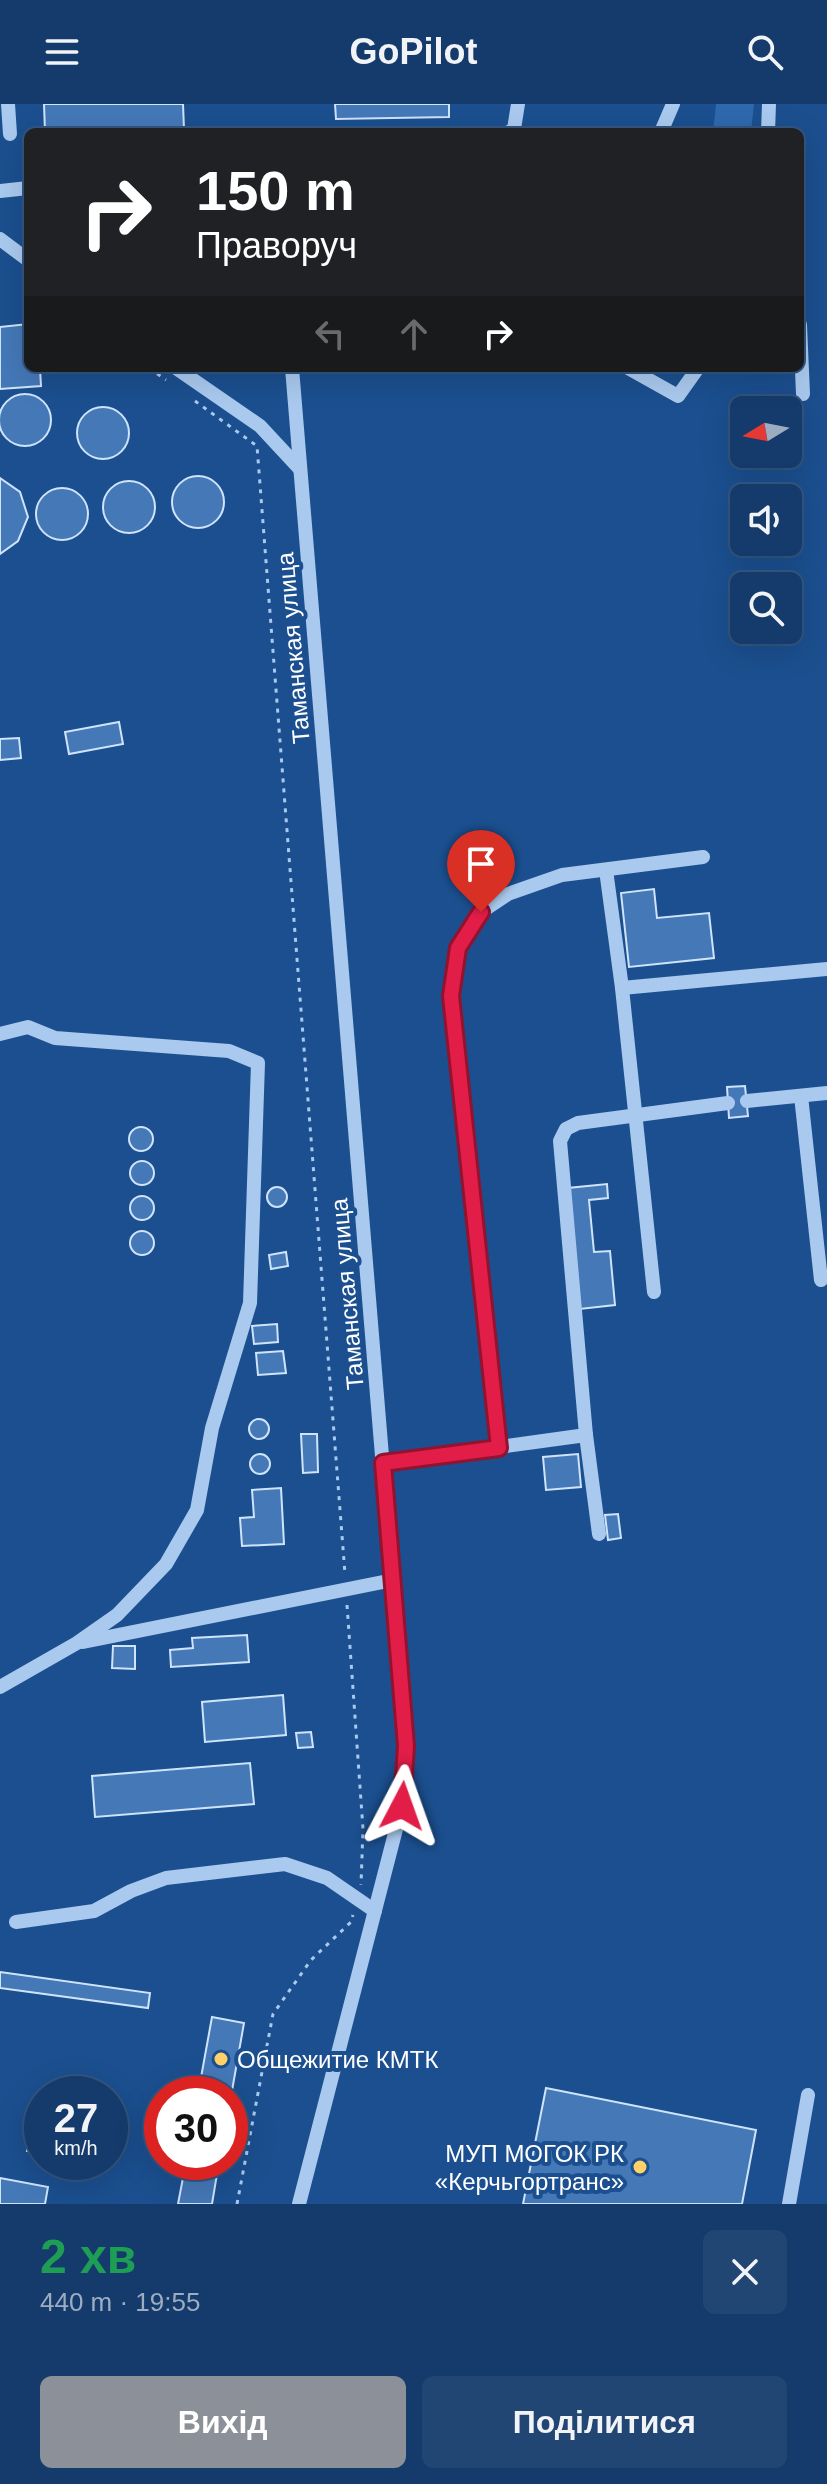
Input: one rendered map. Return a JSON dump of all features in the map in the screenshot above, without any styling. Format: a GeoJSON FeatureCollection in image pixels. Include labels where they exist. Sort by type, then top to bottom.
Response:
{"type":"FeatureCollection","features":[{"type":"Feature","properties":{"kind":"street"},"geometry":{"type":"LineString","coordinates":[[8,104],[10,134]]}},
{"type":"Feature","properties":{"kind":"street"},"geometry":{"type":"LineString","coordinates":[[513,128],[518,104]]}},
{"type":"Feature","properties":{"kind":"street"},"geometry":{"type":"LineString","coordinates":[[663,128],[673,104]]}},
{"type":"Feature","properties":{"kind":"street"},"geometry":{"type":"LineString","coordinates":[[768,128],[769,104]]}},
{"type":"Feature","properties":{"kind":"street"},"geometry":{"type":"LineString","coordinates":[[0,191],[24,188]]}},
{"type":"Feature","properties":{"kind":"street"},"geometry":{"type":"LineString","coordinates":[[0,239],[24,257]]}},
{"type":"Feature","properties":{"kind":"street"},"geometry":{"type":"LineString","coordinates":[[182,372],[260,426],[299,468]]}},
{"type":"Feature","properties":{"kind":"street","name":"Таманская улица"},"geometry":{"type":"LineString","coordinates":[[292,372],[406,1746],[402,1806],[299,2204]]}},
{"type":"Feature","properties":{"kind":"street"},"geometry":{"type":"LineString","coordinates":[[635,372],[678,396],[695,372]]}},
{"type":"Feature","properties":{"kind":"street"},"geometry":{"type":"LineString","coordinates":[[802,372],[803,394]]}},
{"type":"Feature","properties":{"kind":"street"},"geometry":{"type":"LineString","coordinates":[[499,1448],[451,996],[458,948],[481,912],[508,894],[562,875],[703,857]]}},
{"type":"Feature","properties":{"kind":"street"},"geometry":{"type":"LineString","coordinates":[[606,870],[622,988],[654,1292]]}},
{"type":"Feature","properties":{"kind":"street"},"geometry":{"type":"LineString","coordinates":[[622,988],[827,969]]}},
{"type":"Feature","properties":{"kind":"street"},"geometry":{"type":"LineString","coordinates":[[0,1034],[28,1027],[55,1038],[229,1051],[258,1063],[250,1303],[212,1428],[197,1510],[166,1564],[117,1615],[77,1643],[0,1687]]}},
{"type":"Feature","properties":{"kind":"street"},"geometry":{"type":"LineString","coordinates":[[747,1101],[827,1093]]}},
{"type":"Feature","properties":{"kind":"street"},"geometry":{"type":"LineString","coordinates":[[801,1096],[821,1280]]}},
{"type":"Feature","properties":{"kind":"street"},"geometry":{"type":"LineString","coordinates":[[599,1534],[586,1435],[560,1141],[566,1129],[578,1123],[728,1103]]}},
{"type":"Feature","properties":{"kind":"street"},"geometry":{"type":"LineString","coordinates":[[383,1463],[586,1435]]}},
{"type":"Feature","properties":{"kind":"street"},"geometry":{"type":"LineString","coordinates":[[77,1643],[393,1580]]}},
{"type":"Feature","properties":{"kind":"street"},"geometry":{"type":"LineString","coordinates":[[16,1922],[94,1911],[131,1891],[166,1878],[285,1864],[327,1878],[375,1911]]}},
{"type":"Feature","properties":{"kind":"street"},"geometry":{"type":"LineString","coordinates":[[789,2204],[808,2095]]}},
{"type":"Feature","properties":{"kind":"path"},"geometry":{"type":"LineString","coordinates":[[155,372],[173,385]]}},
{"type":"Feature","properties":{"kind":"path"},"geometry":{"type":"LineString","coordinates":[[185,394],[257,446],[363,1829],[362,1882],[351,1922],[311,1960],[273,2014],[237,2204]]}},
{"type":"Feature","properties":{"kind":"shaded area"},"geometry":{"type":"Polygon","coordinates":[[[716,104],[754,104],[751,128],[713,128],[716,104]]]}},
{"type":"Feature","properties":{"kind":"building"},"geometry":{"type":"Polygon","coordinates":[[[44,104],[183,104],[184,128],[45,128],[44,104]]]}},
{"type":"Feature","properties":{"kind":"building"},"geometry":{"type":"Polygon","coordinates":[[[335,104],[449,104],[449,117],[336,119],[335,104]]]}},
{"type":"Feature","properties":{"kind":"building"},"geometry":{"type":"Polygon","coordinates":[[[24,324],[24,372],[40,372],[41,386],[0,389],[0,327],[24,324]]]}},
{"type":"Feature","properties":{"kind":"building"},"geometry":{"type":"Polygon","coordinates":[[[25,394],[43,402],[51,420],[43,438],[25,446],[7,438],[-1,420],[7,402],[25,394]]]}},
{"type":"Feature","properties":{"kind":"building"},"geometry":{"type":"Polygon","coordinates":[[[103,407],[121,415],[129,433],[121,451],[103,459],[85,451],[77,433],[85,415],[103,407]]]}},
{"type":"Feature","properties":{"kind":"building"},"geometry":{"type":"Polygon","coordinates":[[[198,476],[216,484],[224,502],[216,520],[198,528],[180,520],[172,502],[180,484],[198,476]]]}},
{"type":"Feature","properties":{"kind":"building"},"geometry":{"type":"Polygon","coordinates":[[[0,478],[20,492],[28,517],[18,541],[0,554],[0,478]]]}},
{"type":"Feature","properties":{"kind":"building"},"geometry":{"type":"Polygon","coordinates":[[[129,481],[147,489],[155,507],[147,525],[129,533],[111,525],[103,507],[111,489],[129,481]]]}},
{"type":"Feature","properties":{"kind":"building"},"geometry":{"type":"Polygon","coordinates":[[[62,488],[80,496],[88,514],[80,532],[62,540],[44,532],[36,514],[44,496],[62,488]]]}},
{"type":"Feature","properties":{"kind":"building"},"geometry":{"type":"Polygon","coordinates":[[[119,722],[123,744],[69,754],[65,732],[119,722]]]}},
{"type":"Feature","properties":{"kind":"building"},"geometry":{"type":"Polygon","coordinates":[[[19,738],[21,758],[0,760],[0,739],[19,738]]]}},
{"type":"Feature","properties":{"kind":"building"},"geometry":{"type":"Polygon","coordinates":[[[654,889],[657,918],[709,913],[714,958],[629,967],[621,893],[654,889]]]}},
{"type":"Feature","properties":{"kind":"building"},"geometry":{"type":"Polygon","coordinates":[[[745,1086],[748,1116],[729,1118],[727,1087],[745,1086]]]}},
{"type":"Feature","properties":{"kind":"building"},"geometry":{"type":"Polygon","coordinates":[[[141,1127],[149,1131],[153,1139],[149,1147],[141,1151],[133,1147],[129,1139],[133,1131],[141,1127]]]}},
{"type":"Feature","properties":{"kind":"building"},"geometry":{"type":"Polygon","coordinates":[[[142,1161],[150,1165],[154,1173],[150,1181],[142,1185],[134,1181],[130,1173],[134,1165],[142,1161]]]}},
{"type":"Feature","properties":{"kind":"building"},"geometry":{"type":"Polygon","coordinates":[[[607,1184],[608,1198],[589,1200],[594,1252],[610,1251],[615,1305],[580,1309],[568,1188],[607,1184]]]}},
{"type":"Feature","properties":{"kind":"building"},"geometry":{"type":"Polygon","coordinates":[[[273,1187],[281,1187],[287,1197],[281,1207],[273,1207],[267,1201],[267,1193],[273,1187]]]}},
{"type":"Feature","properties":{"kind":"building"},"geometry":{"type":"Polygon","coordinates":[[[142,1196],[150,1200],[154,1208],[150,1216],[142,1220],[134,1216],[130,1208],[134,1200],[142,1196]]]}},
{"type":"Feature","properties":{"kind":"building"},"geometry":{"type":"Polygon","coordinates":[[[142,1231],[150,1235],[154,1243],[150,1251],[142,1255],[134,1251],[130,1243],[134,1235],[142,1231]]]}},
{"type":"Feature","properties":{"kind":"building"},"geometry":{"type":"Polygon","coordinates":[[[286,1252],[288,1266],[271,1269],[269,1255],[286,1252]]]}},
{"type":"Feature","properties":{"kind":"building"},"geometry":{"type":"Polygon","coordinates":[[[277,1324],[278,1342],[254,1344],[252,1326],[277,1324]]]}},
{"type":"Feature","properties":{"kind":"building"},"geometry":{"type":"Polygon","coordinates":[[[283,1351],[286,1373],[258,1375],[256,1353],[283,1351]]]}},
{"type":"Feature","properties":{"kind":"building"},"geometry":{"type":"Polygon","coordinates":[[[259,1419],[266,1422],[269,1429],[266,1436],[259,1439],[252,1436],[249,1429],[252,1422],[259,1419]]]}},
{"type":"Feature","properties":{"kind":"building"},"geometry":{"type":"Polygon","coordinates":[[[301,1434],[317,1434],[318,1472],[303,1473],[301,1434]]]}},
{"type":"Feature","properties":{"kind":"building"},"geometry":{"type":"Polygon","coordinates":[[[260,1454],[267,1457],[270,1464],[267,1471],[260,1474],[253,1471],[250,1464],[253,1457],[260,1454]]]}},
{"type":"Feature","properties":{"kind":"building"},"geometry":{"type":"Polygon","coordinates":[[[578,1454],[581,1487],[546,1490],[543,1457],[578,1454]]]}},
{"type":"Feature","properties":{"kind":"building"},"geometry":{"type":"Polygon","coordinates":[[[281,1488],[284,1544],[242,1546],[240,1518],[254,1517],[252,1490],[281,1488]]]}},
{"type":"Feature","properties":{"kind":"building"},"geometry":{"type":"Polygon","coordinates":[[[618,1514],[621,1538],[608,1540],[605,1515],[618,1514]]]}},
{"type":"Feature","properties":{"kind":"building"},"geometry":{"type":"Polygon","coordinates":[[[247,1635],[249,1662],[171,1667],[170,1650],[193,1648],[192,1638],[247,1635]]]}},
{"type":"Feature","properties":{"kind":"building"},"geometry":{"type":"Polygon","coordinates":[[[113,1646],[135,1646],[135,1669],[112,1668],[113,1646]]]}},
{"type":"Feature","properties":{"kind":"building"},"geometry":{"type":"Polygon","coordinates":[[[283,1695],[286,1735],[205,1742],[202,1702],[283,1695]]]}},
{"type":"Feature","properties":{"kind":"building"},"geometry":{"type":"Polygon","coordinates":[[[311,1732],[313,1747],[298,1748],[296,1733],[311,1732]]]}},
{"type":"Feature","properties":{"kind":"building"},"geometry":{"type":"Polygon","coordinates":[[[250,1763],[254,1804],[95,1817],[92,1776],[250,1763]]]}},
{"type":"Feature","properties":{"kind":"building"},"geometry":{"type":"Polygon","coordinates":[[[0,1972],[150,1993],[148,2008],[0,1988],[0,1972]]]}},
{"type":"Feature","properties":{"kind":"building","name":"Общежитие КМТК"},"geometry":{"type":"Polygon","coordinates":[[[212,2017],[244,2023],[235,2076],[201,2076],[212,2017]]]}},
{"type":"Feature","properties":{"kind":"building","name":"МУП МОГОК РК «Керчьгортранс»"},"geometry":{"type":"Polygon","coordinates":[[[546,2088],[756,2130],[742,2204],[523,2204],[546,2088]]]}},
{"type":"Feature","properties":{"kind":"building"},"geometry":{"type":"Polygon","coordinates":[[[0,2178],[48,2187],[45,2204],[0,2204],[0,2178]]]}},
{"type":"Feature","properties":{"kind":"building"},"geometry":{"type":"Polygon","coordinates":[[[183,2180],[216,2180],[212,2204],[178,2204],[183,2180]]]}},
{"type":"Feature","properties":{"kind":"place","name":"Общежитие КМТК"},"geometry":{"type":"Point","coordinates":[221,2059]}},
{"type":"Feature","properties":{"kind":"place","name":"МУП МОГОК РК «Керчьгортранс»"},"geometry":{"type":"Point","coordinates":[640,2167]}},
{"type":"Feature","properties":{"kind":"route"},"geometry":{"type":"LineString","coordinates":[[402,1806],[406,1746],[383,1463],[499,1448],[451,996],[458,948],[481,912]]}}]}
